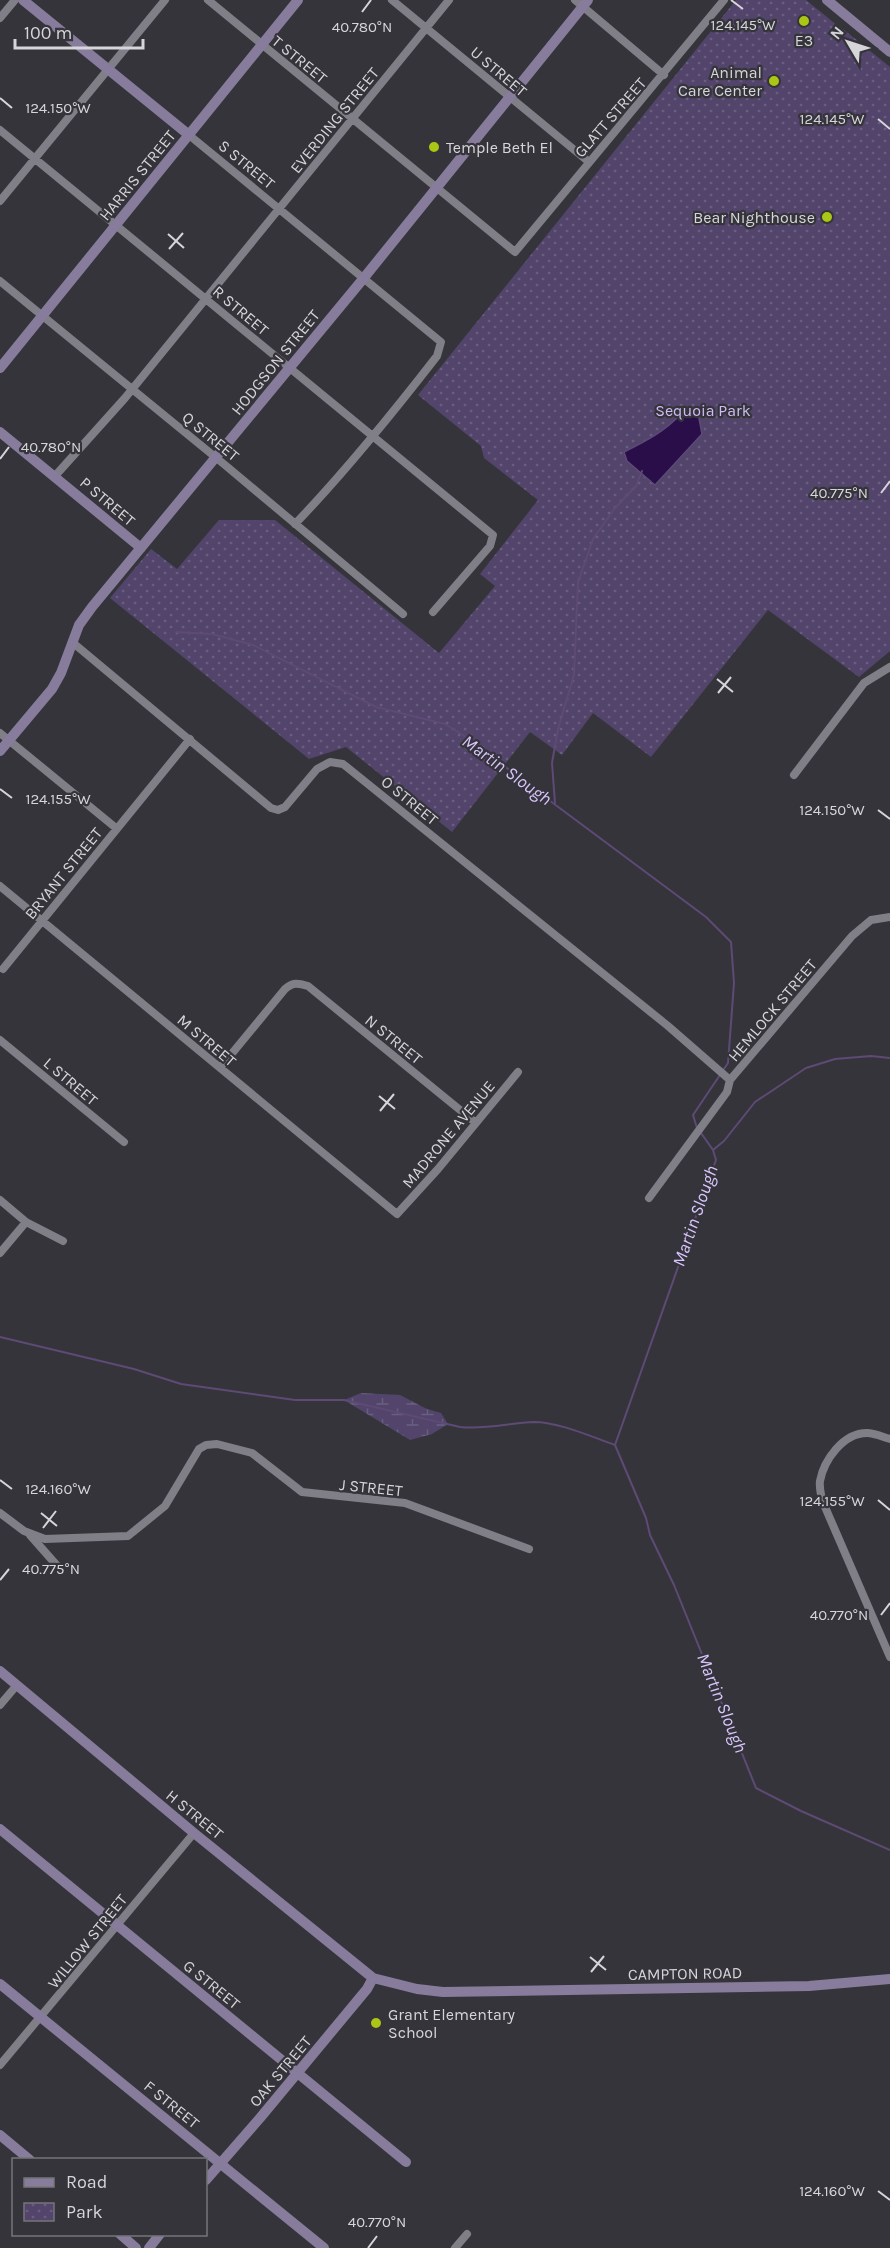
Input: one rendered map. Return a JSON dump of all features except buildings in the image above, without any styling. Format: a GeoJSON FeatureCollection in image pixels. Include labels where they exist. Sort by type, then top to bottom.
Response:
{"type":"FeatureCollection","features":[{"type":"Feature","properties":{"kind":"street"},"geometry":{"type":"LineString","coordinates":[[0,18],[15,0]]}},
{"type":"Feature","properties":{"kind":"street","name":"S STREET"},"geometry":{"type":"LineString","coordinates":[[23,0],[441,342],[437,356],[373,436]]}},
{"type":"Feature","properties":{"kind":"street"},"geometry":{"type":"LineString","coordinates":[[0,201],[165,0]]}},
{"type":"Feature","properties":{"kind":"street","name":"T STREET"},"geometry":{"type":"LineString","coordinates":[[208,0],[516,252]]}},
{"type":"Feature","properties":{"kind":"street","name":"HARRIS STREET"},"geometry":{"type":"LineString","coordinates":[[0,369],[298,0]]}},
{"type":"Feature","properties":{"kind":"street","name":"U STREET"},"geometry":{"type":"LineString","coordinates":[[392,0],[589,162]]}},
{"type":"Feature","properties":{"kind":"street","name":"EVERDING STREET"},"geometry":{"type":"LineString","coordinates":[[55,476],[132,389],[449,0]]}},
{"type":"Feature","properties":{"kind":"street","name":"GLATT STREET"},"geometry":{"type":"LineString","coordinates":[[516,252],[724,0]]}},
{"type":"Feature","properties":{"kind":"street"},"geometry":{"type":"LineString","coordinates":[[827,0],[890,52]]}},
{"type":"Feature","properties":{"kind":"street"},"geometry":{"type":"LineString","coordinates":[[582,2],[664,75]]}},
{"type":"Feature","properties":{"kind":"street","name":"HODGSON STREET"},"geometry":{"type":"LineString","coordinates":[[0,751],[5,736],[52,689],[62,673],[83,618],[510,98],[582,2]]}},
{"type":"Feature","properties":{"kind":"street","name":"R STREET"},"geometry":{"type":"LineString","coordinates":[[0,129],[492,535],[490,546],[434,612]]}},
{"type":"Feature","properties":{"kind":"street","name":"Q STREET"},"geometry":{"type":"LineString","coordinates":[[0,281],[216,457],[403,614]]}},
{"type":"Feature","properties":{"kind":"street","name":"P STREET"},"geometry":{"type":"LineString","coordinates":[[0,432],[141,548]]}},
{"type":"Feature","properties":{"kind":"street"},"geometry":{"type":"LineString","coordinates":[[295,524],[336,482],[373,436]]}},
{"type":"Feature","properties":{"kind":"street","name":"O STREET"},"geometry":{"type":"LineString","coordinates":[[72,642],[271,808],[279,810],[285,807],[317,769],[330,762],[343,764],[668,1026],[730,1080]]}},
{"type":"Feature","properties":{"kind":"street"},"geometry":{"type":"LineString","coordinates":[[794,775],[864,683],[890,667]]}},
{"type":"Feature","properties":{"kind":"street"},"geometry":{"type":"LineString","coordinates":[[5,736],[116,828]]}},
{"type":"Feature","properties":{"kind":"street","name":"BRYANT STREET"},"geometry":{"type":"LineString","coordinates":[[3,969],[190,739]]}},
{"type":"Feature","properties":{"kind":"street","name":"M STREET"},"geometry":{"type":"LineString","coordinates":[[0,886],[398,1214]]}},
{"type":"Feature","properties":{"kind":"street","name":"HEMLOCK STREET"},"geometry":{"type":"LineString","coordinates":[[649,1198],[727,1092],[730,1080],[852,936],[871,920],[890,917]]}},
{"type":"Feature","properties":{"kind":"street","name":"N STREET"},"geometry":{"type":"LineString","coordinates":[[220,1068],[292,983],[308,986],[476,1124]]}},
{"type":"Feature","properties":{"kind":"street","name":"L STREET"},"geometry":{"type":"LineString","coordinates":[[0,1040],[124,1142]]}},
{"type":"Feature","properties":{"kind":"street","name":"MADRONE AVENUE"},"geometry":{"type":"LineString","coordinates":[[398,1214],[518,1072]]}},
{"type":"Feature","properties":{"kind":"street"},"geometry":{"type":"LineString","coordinates":[[0,1200],[26,1222],[63,1241]]}},
{"type":"Feature","properties":{"kind":"street"},"geometry":{"type":"LineString","coordinates":[[0,1253],[26,1222]]}},
{"type":"Feature","properties":{"kind":"street"},"geometry":{"type":"LineString","coordinates":[[890,1439],[868,1433],[857,1434],[843,1442],[830,1457],[822,1474],[820,1488],[822,1500],[890,1657]]}},
{"type":"Feature","properties":{"kind":"street","name":"J STREET"},"geometry":{"type":"LineString","coordinates":[[29,1534],[45,1539],[128,1536],[165,1506],[200,1449],[206,1445],[217,1444],[252,1453],[302,1492],[405,1503],[530,1549]]}},
{"type":"Feature","properties":{"kind":"street"},"geometry":{"type":"LineString","coordinates":[[0,1513],[29,1534],[60,1569]]}},
{"type":"Feature","properties":{"kind":"street","name":"H STREET"},"geometry":{"type":"LineString","coordinates":[[0,1671],[373,1978]]}},
{"type":"Feature","properties":{"kind":"street"},"geometry":{"type":"LineString","coordinates":[[0,1705],[17,1685]]}},
{"type":"Feature","properties":{"kind":"street","name":"G STREET"},"geometry":{"type":"LineString","coordinates":[[0,1829],[406,2162]]}},
{"type":"Feature","properties":{"kind":"street","name":"WILLOW STREET"},"geometry":{"type":"LineString","coordinates":[[0,2065],[194,1833]]}},
{"type":"Feature","properties":{"kind":"street","name":"CAMPTON ROAD"},"geometry":{"type":"LineString","coordinates":[[373,1978],[417,1989],[443,1992],[809,1986],[890,1979]]}},
{"type":"Feature","properties":{"kind":"street","name":"OAK STREET"},"geometry":{"type":"LineString","coordinates":[[207,2179],[298,2073],[367,1989],[373,1978]]}},
{"type":"Feature","properties":{"kind":"street","name":"F STREET"},"geometry":{"type":"LineString","coordinates":[[0,1984],[324,2248]]}},
{"type":"Feature","properties":{"kind":"street"},"geometry":{"type":"LineString","coordinates":[[0,2135],[28,2158]]}},
{"type":"Feature","properties":{"kind":"street"},"geometry":{"type":"LineString","coordinates":[[455,2248],[467,2234]]}},
{"type":"Feature","properties":{"kind":"street"},"geometry":{"type":"LineString","coordinates":[[121,2236],[136,2248]]}},
{"type":"Feature","properties":{"kind":"street"},"geometry":{"type":"LineString","coordinates":[[148,2248],[159,2236]]}},
{"type":"Feature","properties":{"kind":"green space","name":"Sequoia Park"},"geometry":{"type":"Polygon","coordinates":[[[736,0],[806,0],[838,26],[838,30],[843,29],[890,67],[890,651],[859,677],[768,610],[651,757],[593,713],[562,755],[530,732],[452,832],[346,747],[309,759],[110,598],[151,549],[177,569],[219,520],[275,520],[439,653],[495,586],[480,574],[538,500],[484,458],[481,446],[418,395],[736,0]]]}},
{"type":"Feature","properties":{"kind":"green space"},"geometry":{"type":"Polygon","coordinates":[[[361,1393],[400,1395],[427,1409],[441,1413],[448,1424],[432,1434],[410,1440],[344,1400],[361,1393]]]}},
{"type":"Feature","properties":{"kind":"shaded area"},"geometry":{"type":"Polygon","coordinates":[[[698,413],[702,434],[655,485],[627,461],[624,452],[661,431],[681,414],[698,413]]]}},
{"type":"Feature","properties":{"kind":"waterway"},"geometry":{"type":"LineString","coordinates":[[555,803],[552,763],[558,729],[574,675],[578,582],[593,539],[615,508],[636,486],[642,471]]}},
{"type":"Feature","properties":{"kind":"waterway","name":"Martin Slough"},"geometry":{"type":"LineString","coordinates":[[176,632],[212,634],[253,645],[376,707],[445,724],[474,742],[706,917],[731,942],[734,983],[728,1063],[693,1115],[697,1128]]}},
{"type":"Feature","properties":{"kind":"waterway"},"geometry":{"type":"LineString","coordinates":[[713,1150],[724,1141],[755,1102],[806,1068],[835,1059],[871,1056],[890,1058]]}},
{"type":"Feature","properties":{"kind":"waterway","name":"Martin Slough"},"geometry":{"type":"LineString","coordinates":[[701,1133],[713,1150],[716,1160],[615,1445],[646,1518],[650,1535],[674,1585],[756,1788],[801,1811],[890,1850]]}},
{"type":"Feature","properties":{"kind":"waterway"},"geometry":{"type":"LineString","coordinates":[[0,1337],[134,1369],[181,1384],[295,1400],[344,1400],[460,1427],[479,1428],[534,1422],[554,1424],[615,1445]]}},
{"type":"Feature","properties":{"kind":"place","name":"E3"},"geometry":{"type":"Point","coordinates":[804,21]}},
{"type":"Feature","properties":{"kind":"place","name":"Animal Care Center"},"geometry":{"type":"Point","coordinates":[774,81]}},
{"type":"Feature","properties":{"kind":"place","name":"Temple Beth El"},"geometry":{"type":"Point","coordinates":[434,147]}},
{"type":"Feature","properties":{"kind":"place","name":"Bear Nighthouse"},"geometry":{"type":"Point","coordinates":[827,217]}},
{"type":"Feature","properties":{"kind":"place","name":"Grant Elementary School"},"geometry":{"type":"Point","coordinates":[376,2023]}}]}
